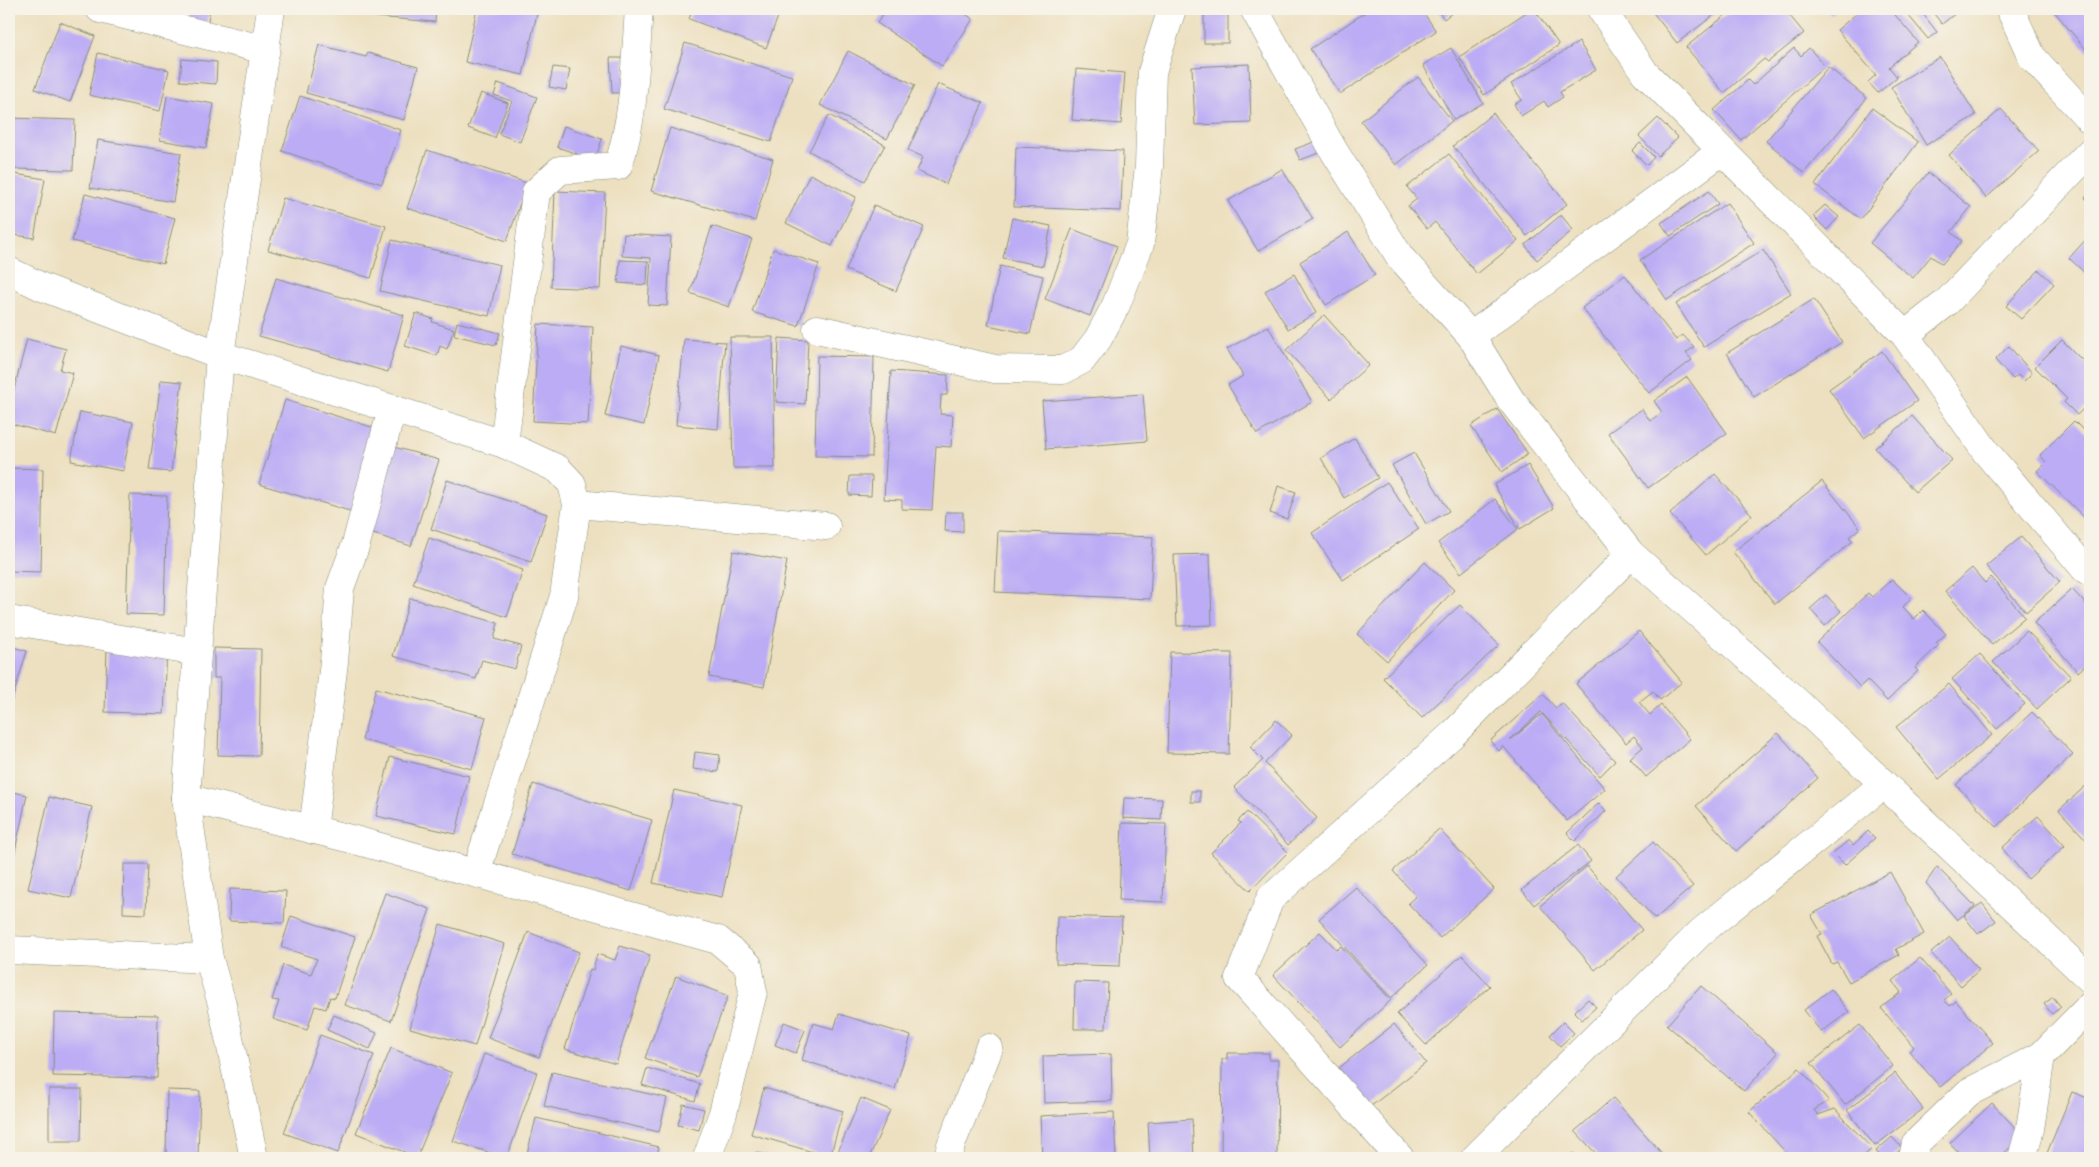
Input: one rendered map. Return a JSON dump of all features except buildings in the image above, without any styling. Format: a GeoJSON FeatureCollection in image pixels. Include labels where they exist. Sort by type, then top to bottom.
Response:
{"type":"FeatureCollection","features":[{"type":"Feature","properties":{"kind":"street"},"geometry":{"type":"LineString","coordinates":[[100,9],[266,50]]}},
{"type":"Feature","properties":{"kind":"street"},"geometry":{"type":"LineString","coordinates":[[254,1158],[222,1004],[209,959],[186,798],[220,355],[271,9]]}},
{"type":"Feature","properties":{"kind":"street"},"geometry":{"type":"LineString","coordinates":[[504,444],[536,192],[560,170],[618,166],[625,145],[631,105],[638,9]]}},
{"type":"Feature","properties":{"kind":"street"},"geometry":{"type":"LineString","coordinates":[[817,329],[995,369],[1063,370],[1082,360],[1098,339],[1116,305],[1140,244],[1149,166],[1152,72],[1172,9]]}},
{"type":"Feature","properties":{"kind":"street"},"geometry":{"type":"LineString","coordinates":[[1254,9],[1334,150],[1400,257],[1471,336],[1510,399],[1631,554],[1795,700],[2090,979]]}},
{"type":"Feature","properties":{"kind":"street"},"geometry":{"type":"LineString","coordinates":[[1601,9],[1645,73],[1904,335],[1986,452],[2085,569],[2090,572]]}},
{"type":"Feature","properties":{"kind":"street"},"geometry":{"type":"LineString","coordinates":[[2010,9],[2032,57],[2090,120]]}},
{"type":"Feature","properties":{"kind":"street"},"geometry":{"type":"LineString","coordinates":[[1471,336],[1722,151]]}},
{"type":"Feature","properties":{"kind":"street"},"geometry":{"type":"LineString","coordinates":[[1904,335],[1947,302],[2090,152]]}},
{"type":"Feature","properties":{"kind":"street"},"geometry":{"type":"LineString","coordinates":[[9,271],[42,287],[220,355],[504,444],[558,469],[572,484],[577,504],[564,596],[476,873]]}},
{"type":"Feature","properties":{"kind":"street"},"geometry":{"type":"LineString","coordinates":[[313,830],[334,662],[340,588],[356,544],[392,409]]}},
{"type":"Feature","properties":{"kind":"street"},"geometry":{"type":"LineString","coordinates":[[577,504],[826,526]]}},
{"type":"Feature","properties":{"kind":"street"},"geometry":{"type":"LineString","coordinates":[[1400,1158],[1239,978],[1270,899],[1454,733],[1631,554]]}},
{"type":"Feature","properties":{"kind":"street"},"geometry":{"type":"LineString","coordinates":[[9,620],[197,652]]}},
{"type":"Feature","properties":{"kind":"street"},"geometry":{"type":"LineString","coordinates":[[1475,1158],[1701,932],[1884,784]]}},
{"type":"Feature","properties":{"kind":"street"},"geometry":{"type":"LineString","coordinates":[[186,798],[476,873],[718,940],[748,965],[753,992],[723,1114],[707,1158]]}},
{"type":"Feature","properties":{"kind":"street"},"geometry":{"type":"LineString","coordinates":[[9,950],[209,959]]}},
{"type":"Feature","properties":{"kind":"street"},"geometry":{"type":"LineString","coordinates":[[1913,1158],[1916,1143],[1969,1092],[2041,1056],[2090,1006]]}},
{"type":"Feature","properties":{"kind":"street"},"geometry":{"type":"LineString","coordinates":[[948,1158],[951,1145],[989,1048]]}},
{"type":"Feature","properties":{"kind":"street"},"geometry":{"type":"LineString","coordinates":[[2022,1158],[2030,1129],[2041,1056]]}}]}
